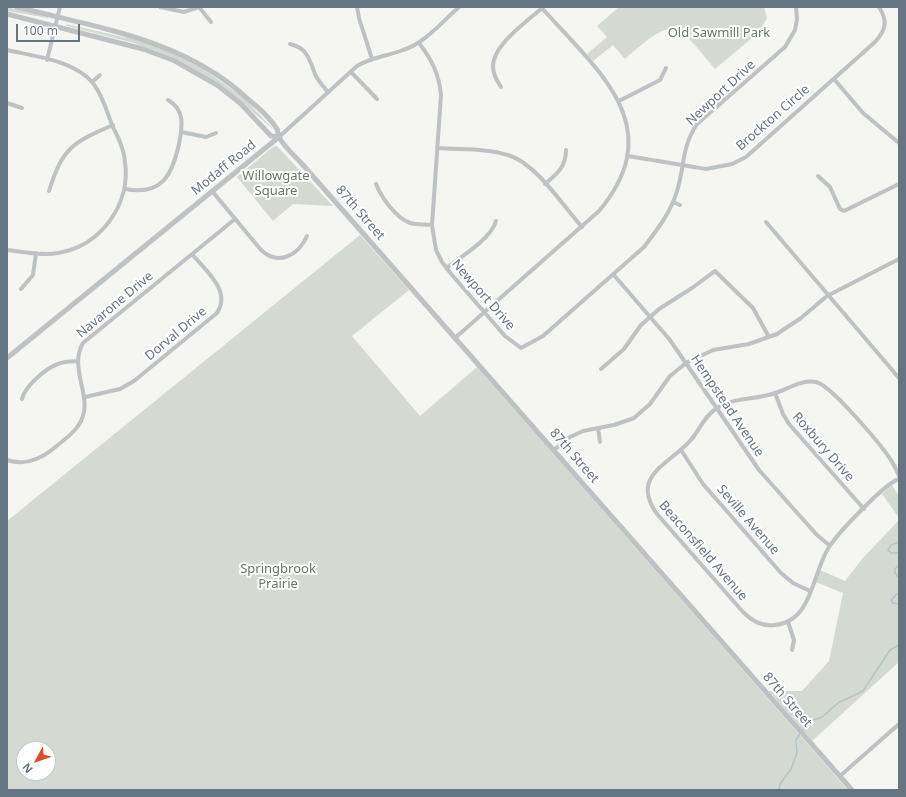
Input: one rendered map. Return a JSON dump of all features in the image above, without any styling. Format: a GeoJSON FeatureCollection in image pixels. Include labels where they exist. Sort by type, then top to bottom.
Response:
{"type":"FeatureCollection","features":[{"type":"Feature","properties":{"kind":"street","name":"87th Street"},"geometry":{"type":"LineString","coordinates":[[18,7],[157,44],[199,63],[230,83],[250,100],[278,130],[279,137],[852,790]]}},
{"type":"Feature","properties":{"kind":"street"},"geometry":{"type":"LineString","coordinates":[[47,60],[60,7]]}},
{"type":"Feature","properties":{"kind":"street"},"geometry":{"type":"LineString","coordinates":[[160,7],[184,12],[199,7],[211,22]]}},
{"type":"Feature","properties":{"kind":"street"},"geometry":{"type":"LineString","coordinates":[[357,7],[358,18],[372,59]]}},
{"type":"Feature","properties":{"kind":"street","name":"Modaff Road"},"geometry":{"type":"LineString","coordinates":[[7,358],[279,137],[351,72],[364,62],[404,50],[419,42],[459,7]]}},
{"type":"Feature","properties":{"kind":"street","name":"Newport Drive"},"geometry":{"type":"LineString","coordinates":[[419,42],[429,55],[440,79],[441,95],[432,225],[436,250],[446,268],[484,312],[505,336],[521,348],[543,336],[644,247],[656,231],[673,202],[689,137],[698,124],[782,51],[795,30],[797,19],[796,7]]}},
{"type":"Feature","properties":{"kind":"street","name":"Brockton Circle"},"geometry":{"type":"LineString","coordinates":[[628,156],[706,169],[719,168],[732,164],[746,157],[834,79],[883,33],[886,24],[884,15],[879,7]]}},
{"type":"Feature","properties":{"kind":"street"},"geometry":{"type":"LineString","coordinates":[[455,338],[582,227],[613,194],[622,176],[628,156],[627,127],[619,101],[605,79],[542,8],[502,44],[495,56],[493,66],[494,75],[501,87]]}},
{"type":"Feature","properties":{"kind":"street","name":"87th Street"},"geometry":{"type":"LineString","coordinates":[[7,14],[143,49],[175,61],[217,85],[244,108],[271,136],[279,137]]}},
{"type":"Feature","properties":{"kind":"street"},"geometry":{"type":"LineString","coordinates":[[290,44],[300,47],[308,54],[319,80],[328,92]]}},
{"type":"Feature","properties":{"kind":"street"},"geometry":{"type":"LineString","coordinates":[[7,50],[72,67],[92,82],[113,125],[125,158],[125,189],[114,215],[103,230],[91,239],[67,251],[52,254],[36,254],[7,250]]}},
{"type":"Feature","properties":{"kind":"street"},"geometry":{"type":"LineString","coordinates":[[619,101],[660,80],[666,68]]}},
{"type":"Feature","properties":{"kind":"street"},"geometry":{"type":"LineString","coordinates":[[351,72],[378,99]]}},
{"type":"Feature","properties":{"kind":"street"},"geometry":{"type":"LineString","coordinates":[[92,82],[100,75]]}},
{"type":"Feature","properties":{"kind":"street"},"geometry":{"type":"LineString","coordinates":[[834,79],[863,113],[899,143]]}},
{"type":"Feature","properties":{"kind":"street"},"geometry":{"type":"LineString","coordinates":[[125,189],[136,191],[150,189],[166,178],[174,163],[183,122],[175,104],[168,100]]}},
{"type":"Feature","properties":{"kind":"street"},"geometry":{"type":"LineString","coordinates":[[7,102],[22,108]]}},
{"type":"Feature","properties":{"kind":"street"},"geometry":{"type":"LineString","coordinates":[[49,191],[59,162],[69,149],[86,137],[113,125]]}},
{"type":"Feature","properties":{"kind":"street"},"geometry":{"type":"LineString","coordinates":[[181,132],[206,137],[216,133]]}},
{"type":"Feature","properties":{"kind":"street"},"geometry":{"type":"LineString","coordinates":[[437,148],[493,152],[508,155],[522,161],[545,184],[582,227]]}},
{"type":"Feature","properties":{"kind":"street"},"geometry":{"type":"LineString","coordinates":[[545,184],[563,166],[566,157],[566,150]]}},
{"type":"Feature","properties":{"kind":"street"},"geometry":{"type":"LineString","coordinates":[[818,176],[830,187],[840,209],[844,211],[899,184]]}},
{"type":"Feature","properties":{"kind":"street"},"geometry":{"type":"LineString","coordinates":[[376,184],[384,198],[404,220],[432,225]]}},
{"type":"Feature","properties":{"kind":"street"},"geometry":{"type":"LineString","coordinates":[[212,191],[261,250],[272,258],[283,258],[292,255],[300,248],[307,236]]}},
{"type":"Feature","properties":{"kind":"street"},"geometry":{"type":"LineString","coordinates":[[673,202],[680,205]]}},
{"type":"Feature","properties":{"kind":"street","name":"Navarone Drive"},"geometry":{"type":"LineString","coordinates":[[77,361],[79,351],[87,339],[236,219]]}},
{"type":"Feature","properties":{"kind":"street"},"geometry":{"type":"LineString","coordinates":[[446,268],[484,238],[496,221]]}},
{"type":"Feature","properties":{"kind":"street"},"geometry":{"type":"LineString","coordinates":[[766,222],[827,296],[899,378]]}},
{"type":"Feature","properties":{"kind":"street"},"geometry":{"type":"LineString","coordinates":[[21,289],[33,275],[36,254]]}},
{"type":"Feature","properties":{"kind":"street","name":"Dorval Drive"},"geometry":{"type":"LineString","coordinates":[[85,397],[120,388],[134,381],[217,313],[222,303],[221,293],[192,254]]}},
{"type":"Feature","properties":{"kind":"street"},"geometry":{"type":"LineString","coordinates":[[554,450],[570,437],[583,431],[614,425],[634,418],[650,404],[670,376],[686,363],[713,350],[741,346],[769,338],[793,324],[827,296],[899,259]]}},
{"type":"Feature","properties":{"kind":"street"},"geometry":{"type":"LineString","coordinates":[[601,369],[624,349],[641,325],[665,304],[692,288],[715,271],[753,308],[769,338]]}},
{"type":"Feature","properties":{"kind":"street","name":"Hempstead Avenue"},"geometry":{"type":"LineString","coordinates":[[613,274],[651,317],[686,363],[759,470],[816,534],[830,546]]}},
{"type":"Feature","properties":{"kind":"street"},"geometry":{"type":"LineString","coordinates":[[7,460],[20,463],[29,462],[42,457],[79,425],[85,411],[85,397],[77,361],[61,363],[54,366],[28,387],[22,399]]}},
{"type":"Feature","properties":{"kind":"street"},"geometry":{"type":"LineString","coordinates":[[716,408],[728,402],[775,393],[805,382],[816,382],[826,386],[836,396],[886,453],[899,477],[883,488],[830,546],[821,561],[800,613],[788,622],[794,640],[792,650]]}},
{"type":"Feature","properties":{"kind":"street","name":"Roxbury Drive"},"geometry":{"type":"LineString","coordinates":[[775,393],[783,414],[789,424],[864,509]]}},
{"type":"Feature","properties":{"kind":"street","name":"Beaconsfield Avenue"},"geometry":{"type":"LineString","coordinates":[[716,408],[710,413],[692,438],[681,450],[659,468],[650,479],[646,489],[653,509],[751,620],[767,626],[788,622]]}},
{"type":"Feature","properties":{"kind":"street"},"geometry":{"type":"LineString","coordinates":[[598,428],[600,442]]}},
{"type":"Feature","properties":{"kind":"street","name":"Seville Avenue"},"geometry":{"type":"LineString","coordinates":[[681,450],[693,466],[703,484],[781,573],[793,584],[810,591]]}},
{"type":"Feature","properties":{"kind":"street"},"geometry":{"type":"LineString","coordinates":[[840,776],[899,724]]}},
{"type":"Feature","properties":{"kind":"green space"},"geometry":{"type":"Polygon","coordinates":[[[7,7],[48,17],[48,18],[7,11],[7,7]]]}},
{"type":"Feature","properties":{"kind":"green space","name":"Old Sawmill Park"},"geometry":{"type":"Polygon","coordinates":[[[619,7],[764,7],[767,18],[758,33],[715,69],[691,41],[682,33],[674,30],[665,30],[655,35],[625,59],[613,45],[593,61],[587,54],[607,37],[597,26],[619,7]]]}},
{"type":"Feature","properties":{"kind":"green space"},"geometry":{"type":"Polygon","coordinates":[[[66,24],[141,41],[162,48],[202,68],[243,97],[274,130],[221,85],[179,60],[134,43],[67,26],[66,24]]]}},
{"type":"Feature","properties":{"kind":"green space","name":"Willowgate Square"},"geometry":{"type":"Polygon","coordinates":[[[277,146],[333,206],[293,204],[273,221],[237,177],[273,147],[277,146]]]}},
{"type":"Feature","properties":{"kind":"green space","name":"Springbrook Prairie"},"geometry":{"type":"Polygon","coordinates":[[[360,235],[409,290],[352,336],[420,416],[477,367],[848,790],[7,790],[7,521],[360,235]]]}},
{"type":"Feature","properties":{"kind":"green space"},"geometry":{"type":"Polygon","coordinates":[[[892,485],[899,496],[899,518],[882,494],[892,485]]]}},
{"type":"Feature","properties":{"kind":"green space"},"geometry":{"type":"Polygon","coordinates":[[[899,520],[899,662],[812,741],[769,691],[802,691],[829,661],[843,593],[816,582],[820,570],[845,581],[863,558],[899,520]]]}},
{"type":"Feature","properties":{"kind":"waterway"},"geometry":{"type":"LineString","coordinates":[[899,542],[891,545],[888,550],[891,553],[899,553]]}},
{"type":"Feature","properties":{"kind":"waterway"},"geometry":{"type":"LineString","coordinates":[[899,565],[895,569],[895,573],[899,578]]}},
{"type":"Feature","properties":{"kind":"waterway"},"geometry":{"type":"LineString","coordinates":[[899,592],[891,600],[893,603],[899,604]]}},
{"type":"Feature","properties":{"kind":"waterway"},"geometry":{"type":"LineString","coordinates":[[779,790],[780,784],[791,769],[797,753],[796,740],[801,732],[811,721],[822,717],[838,703],[863,691],[890,650],[899,645]]}}]}
